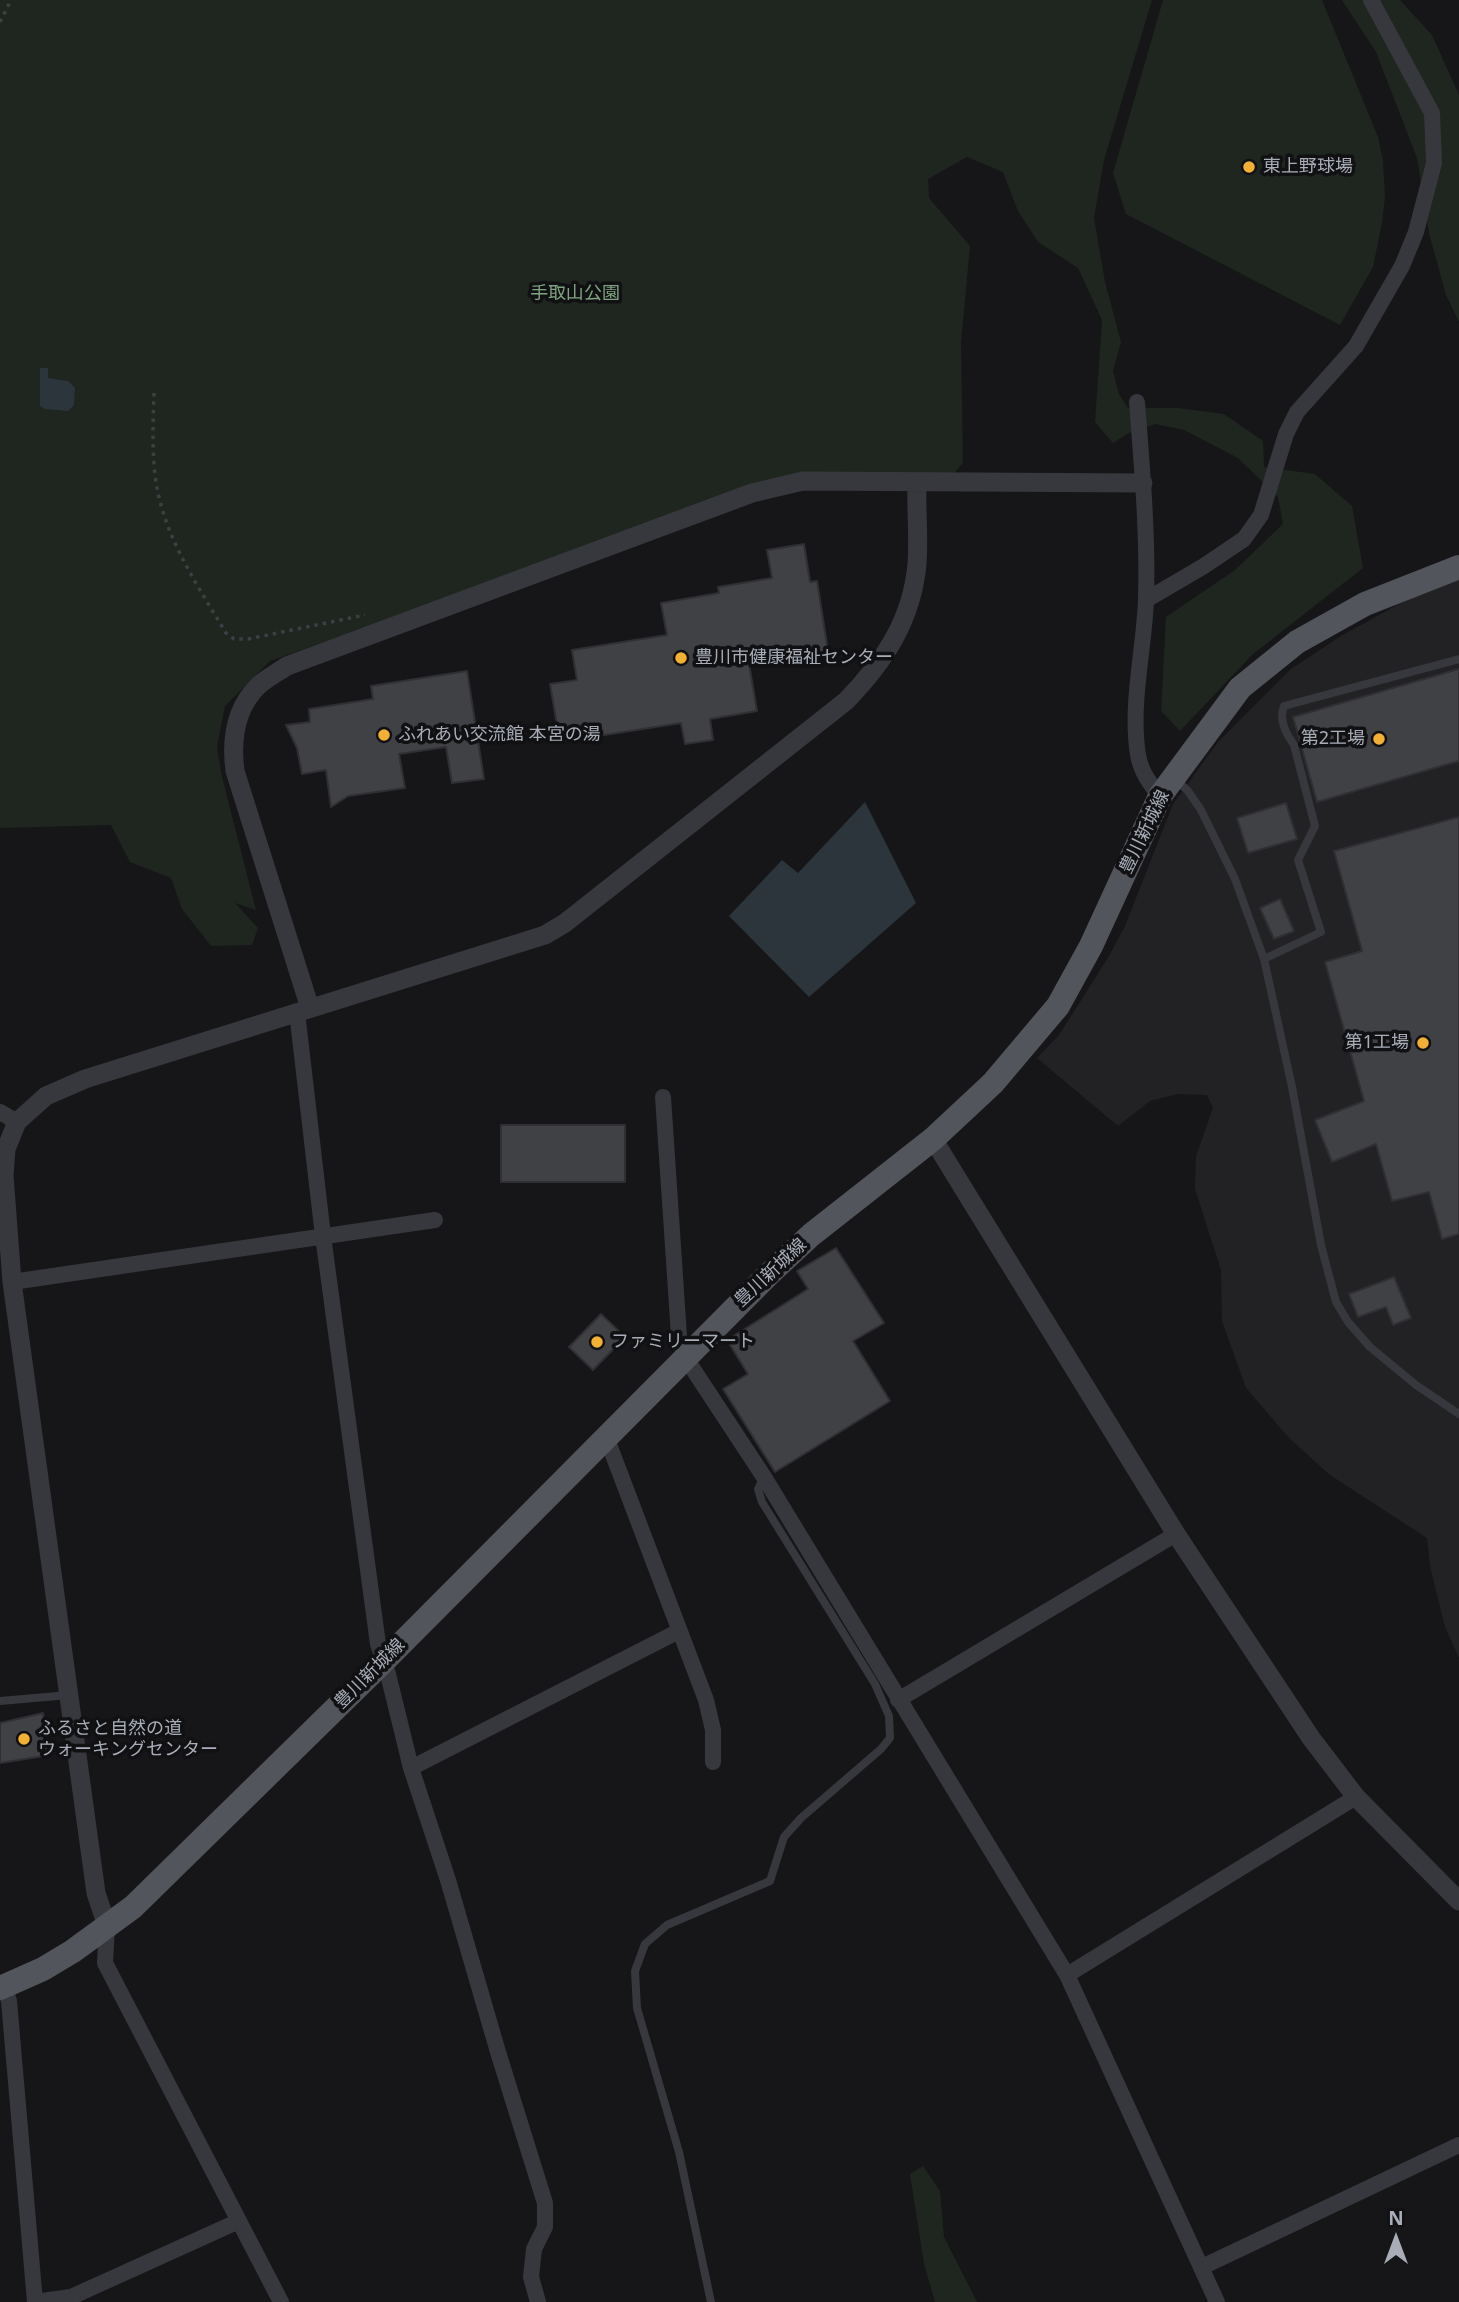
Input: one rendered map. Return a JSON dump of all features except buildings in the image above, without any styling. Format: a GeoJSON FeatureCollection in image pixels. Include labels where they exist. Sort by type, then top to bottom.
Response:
{"type":"FeatureCollection","features":[{"type":"Feature","properties":{"kind":"main road","name":"豊川新城線"},"geometry":{"type":"LineString","coordinates":[[2,1987],[63,1957],[133,1907],[383,1662],[768,1275],[811,1235],[933,1139],[993,1083],[1058,1006],[1091,946],[1167,787],[1240,688],[1297,642],[1365,604],[1459,567]]}},
{"type":"Feature","properties":{"kind":"street"},"geometry":{"type":"LineString","coordinates":[[1146,600],[1205,566],[1244,539],[1261,515],[1286,434],[1297,412],[1356,346],[1402,267],[1416,232],[1434,163],[1432,113],[1371,0]]}},
{"type":"Feature","properties":{"kind":"street"},"geometry":{"type":"LineString","coordinates":[[1137,402],[1146,525],[1146,600],[1135,716],[1138,757],[1146,779],[1167,787]]}},
{"type":"Feature","properties":{"kind":"street"},"geometry":{"type":"LineString","coordinates":[[538,2302],[531,2277],[534,2249],[545,2227],[545,2203],[448,1880],[411,1768],[377,1644],[323,1236],[304,1010],[235,771],[232,747],[235,729],[243,706],[260,685],[287,666],[752,493],[780,485],[803,481],[1143,483]]}},
{"type":"Feature","properties":{"kind":"street"},"geometry":{"type":"LineString","coordinates":[[281,2302],[105,1963],[107,1926],[96,1893],[12,1282],[4,1175],[6,1149],[17,1122],[46,1096],[85,1079],[545,935],[565,923],[846,701],[871,675],[891,647],[908,608],[917,565],[917,482]]}},
{"type":"Feature","properties":{"kind":"street"},"geometry":{"type":"LineString","coordinates":[[663,1097],[679,1336],[685,1357],[764,1477],[1067,1975],[1217,2302]]}},
{"type":"Feature","properties":{"kind":"street"},"geometry":{"type":"LineString","coordinates":[[0,1112],[17,1122]]}},
{"type":"Feature","properties":{"kind":"street"},"geometry":{"type":"LineString","coordinates":[[933,1139],[1176,1534],[1311,1738],[1356,1797],[1459,1901]]}},
{"type":"Feature","properties":{"kind":"street"},"geometry":{"type":"LineString","coordinates":[[12,1282],[435,1220]]}},
{"type":"Feature","properties":{"kind":"street"},"geometry":{"type":"LineString","coordinates":[[603,1440],[610,1447],[706,1700],[713,1730],[713,1762]]}},
{"type":"Feature","properties":{"kind":"street"},"geometry":{"type":"LineString","coordinates":[[898,1700],[1176,1534]]}},
{"type":"Feature","properties":{"kind":"street"},"geometry":{"type":"LineString","coordinates":[[411,1768],[679,1631]]}},
{"type":"Feature","properties":{"kind":"street"},"geometry":{"type":"LineString","coordinates":[[1067,1975],[1356,1797]]}},
{"type":"Feature","properties":{"kind":"street"},"geometry":{"type":"LineString","coordinates":[[2,1987],[9,2001],[35,2302],[71,2297],[239,2221]]}},
{"type":"Feature","properties":{"kind":"street"},"geometry":{"type":"LineString","coordinates":[[1202,2267],[1459,2145]]}},
{"type":"Feature","properties":{"kind":"lane"},"geometry":{"type":"LineString","coordinates":[[1265,959],[1321,932],[1298,860],[1315,826],[1294,745],[1286,733],[1281,714],[1284,706],[1459,659]]}},
{"type":"Feature","properties":{"kind":"lane"},"geometry":{"type":"LineString","coordinates":[[1167,787],[1188,791],[1200,810],[1235,879],[1265,959],[1321,1245],[1336,1302],[1348,1322],[1370,1348],[1416,1385],[1459,1414]]}},
{"type":"Feature","properties":{"kind":"lane"},"geometry":{"type":"LineString","coordinates":[[711,2302],[679,2152],[637,2008],[635,1971],[645,1944],[667,1925],[770,1881],[784,1837],[801,1818],[881,1749],[890,1738],[890,1716],[876,1684],[762,1502],[758,1489],[764,1477]]}},
{"type":"Feature","properties":{"kind":"lane"},"geometry":{"type":"LineString","coordinates":[[0,1701],[69,1695]]}},
{"type":"Feature","properties":{"kind":"path"},"geometry":{"type":"LineString","coordinates":[[0,22],[10,0]]}},
{"type":"Feature","properties":{"kind":"path"},"geometry":{"type":"LineString","coordinates":[[153,393],[155,476],[165,518],[177,550],[226,633],[234,639],[248,639],[367,615],[372,615],[381,632]]}},
{"type":"Feature","properties":{"kind":"shaded area"},"geometry":{"type":"Polygon","coordinates":[[[40,368],[48,368],[48,378],[68,381],[75,388],[74,405],[68,411],[40,406],[40,368]]]}},
{"type":"Feature","properties":{"kind":"shaded area"},"geometry":{"type":"Polygon","coordinates":[[[1459,578],[1459,1658],[1445,1627],[1430,1566],[1427,1538],[1330,1475],[1289,1438],[1246,1388],[1222,1321],[1221,1270],[1195,1189],[1196,1156],[1213,1108],[1207,1095],[1178,1094],[1150,1101],[1118,1126],[1037,1058],[1059,1035],[1109,956],[1125,926],[1173,804],[1218,742],[1291,669],[1341,636],[1408,599],[1459,578]]]}},
{"type":"Feature","properties":{"kind":"shaded area"},"geometry":{"type":"Polygon","coordinates":[[[865,802],[916,903],[809,997],[729,916],[782,860],[798,873],[865,802]]]}},
{"type":"Feature","properties":{"kind":"green space","name":"手取山公園"},"geometry":{"type":"Polygon","coordinates":[[[0,0],[1152,0],[1104,160],[1094,218],[1105,282],[1121,342],[1113,371],[1119,394],[1128,408],[1178,408],[1224,414],[1263,441],[1264,467],[1315,474],[1352,506],[1363,568],[1253,654],[1180,731],[1161,711],[1166,617],[1235,570],[1283,524],[1278,497],[1238,458],[1184,430],[1155,424],[1129,433],[1113,443],[1095,422],[1102,320],[1078,268],[1038,242],[1018,211],[1003,172],[967,157],[928,179],[929,198],[970,246],[961,343],[963,463],[954,473],[807,473],[270,661],[225,706],[217,747],[222,777],[256,910],[235,903],[258,928],[252,945],[211,946],[182,909],[171,878],[130,862],[111,825],[0,828],[0,0]]]}},
{"type":"Feature","properties":{"kind":"green space","name":"東上野球場"},"geometry":{"type":"Polygon","coordinates":[[[1163,0],[1322,0],[1378,137],[1383,160],[1385,197],[1373,267],[1340,325],[1126,214],[1113,173],[1163,0]]]}},
{"type":"Feature","properties":{"kind":"green space"},"geometry":{"type":"Polygon","coordinates":[[[1342,0],[1400,0],[1432,35],[1459,95],[1459,322],[1446,295],[1429,233],[1417,158],[1376,52],[1342,0]]]}},
{"type":"Feature","properties":{"kind":"green space"},"geometry":{"type":"Polygon","coordinates":[[[923,2166],[940,2191],[944,2237],[977,2302],[935,2302],[924,2264],[910,2174],[923,2166]]]}},
{"type":"Feature","properties":{"kind":"place","name":"東上野球場"},"geometry":{"type":"Point","coordinates":[1249,167]}},
{"type":"Feature","properties":{"kind":"place","name":"豊川市健康福祉センター"},"geometry":{"type":"Point","coordinates":[681,658]}},
{"type":"Feature","properties":{"kind":"place","name":"ふれあい交流館 本宮の湯"},"geometry":{"type":"Point","coordinates":[384,735]}},
{"type":"Feature","properties":{"kind":"place","name":"第2工場"},"geometry":{"type":"Point","coordinates":[1379,739]}},
{"type":"Feature","properties":{"kind":"place","name":"第1工場"},"geometry":{"type":"Point","coordinates":[1423,1043]}},
{"type":"Feature","properties":{"kind":"place","name":"ファミリーマート"},"geometry":{"type":"Point","coordinates":[597,1342]}},
{"type":"Feature","properties":{"kind":"place","name":"ふるさと自然の道 ウォーキングセンター"},"geometry":{"type":"Point","coordinates":[24,1739]}}]}
